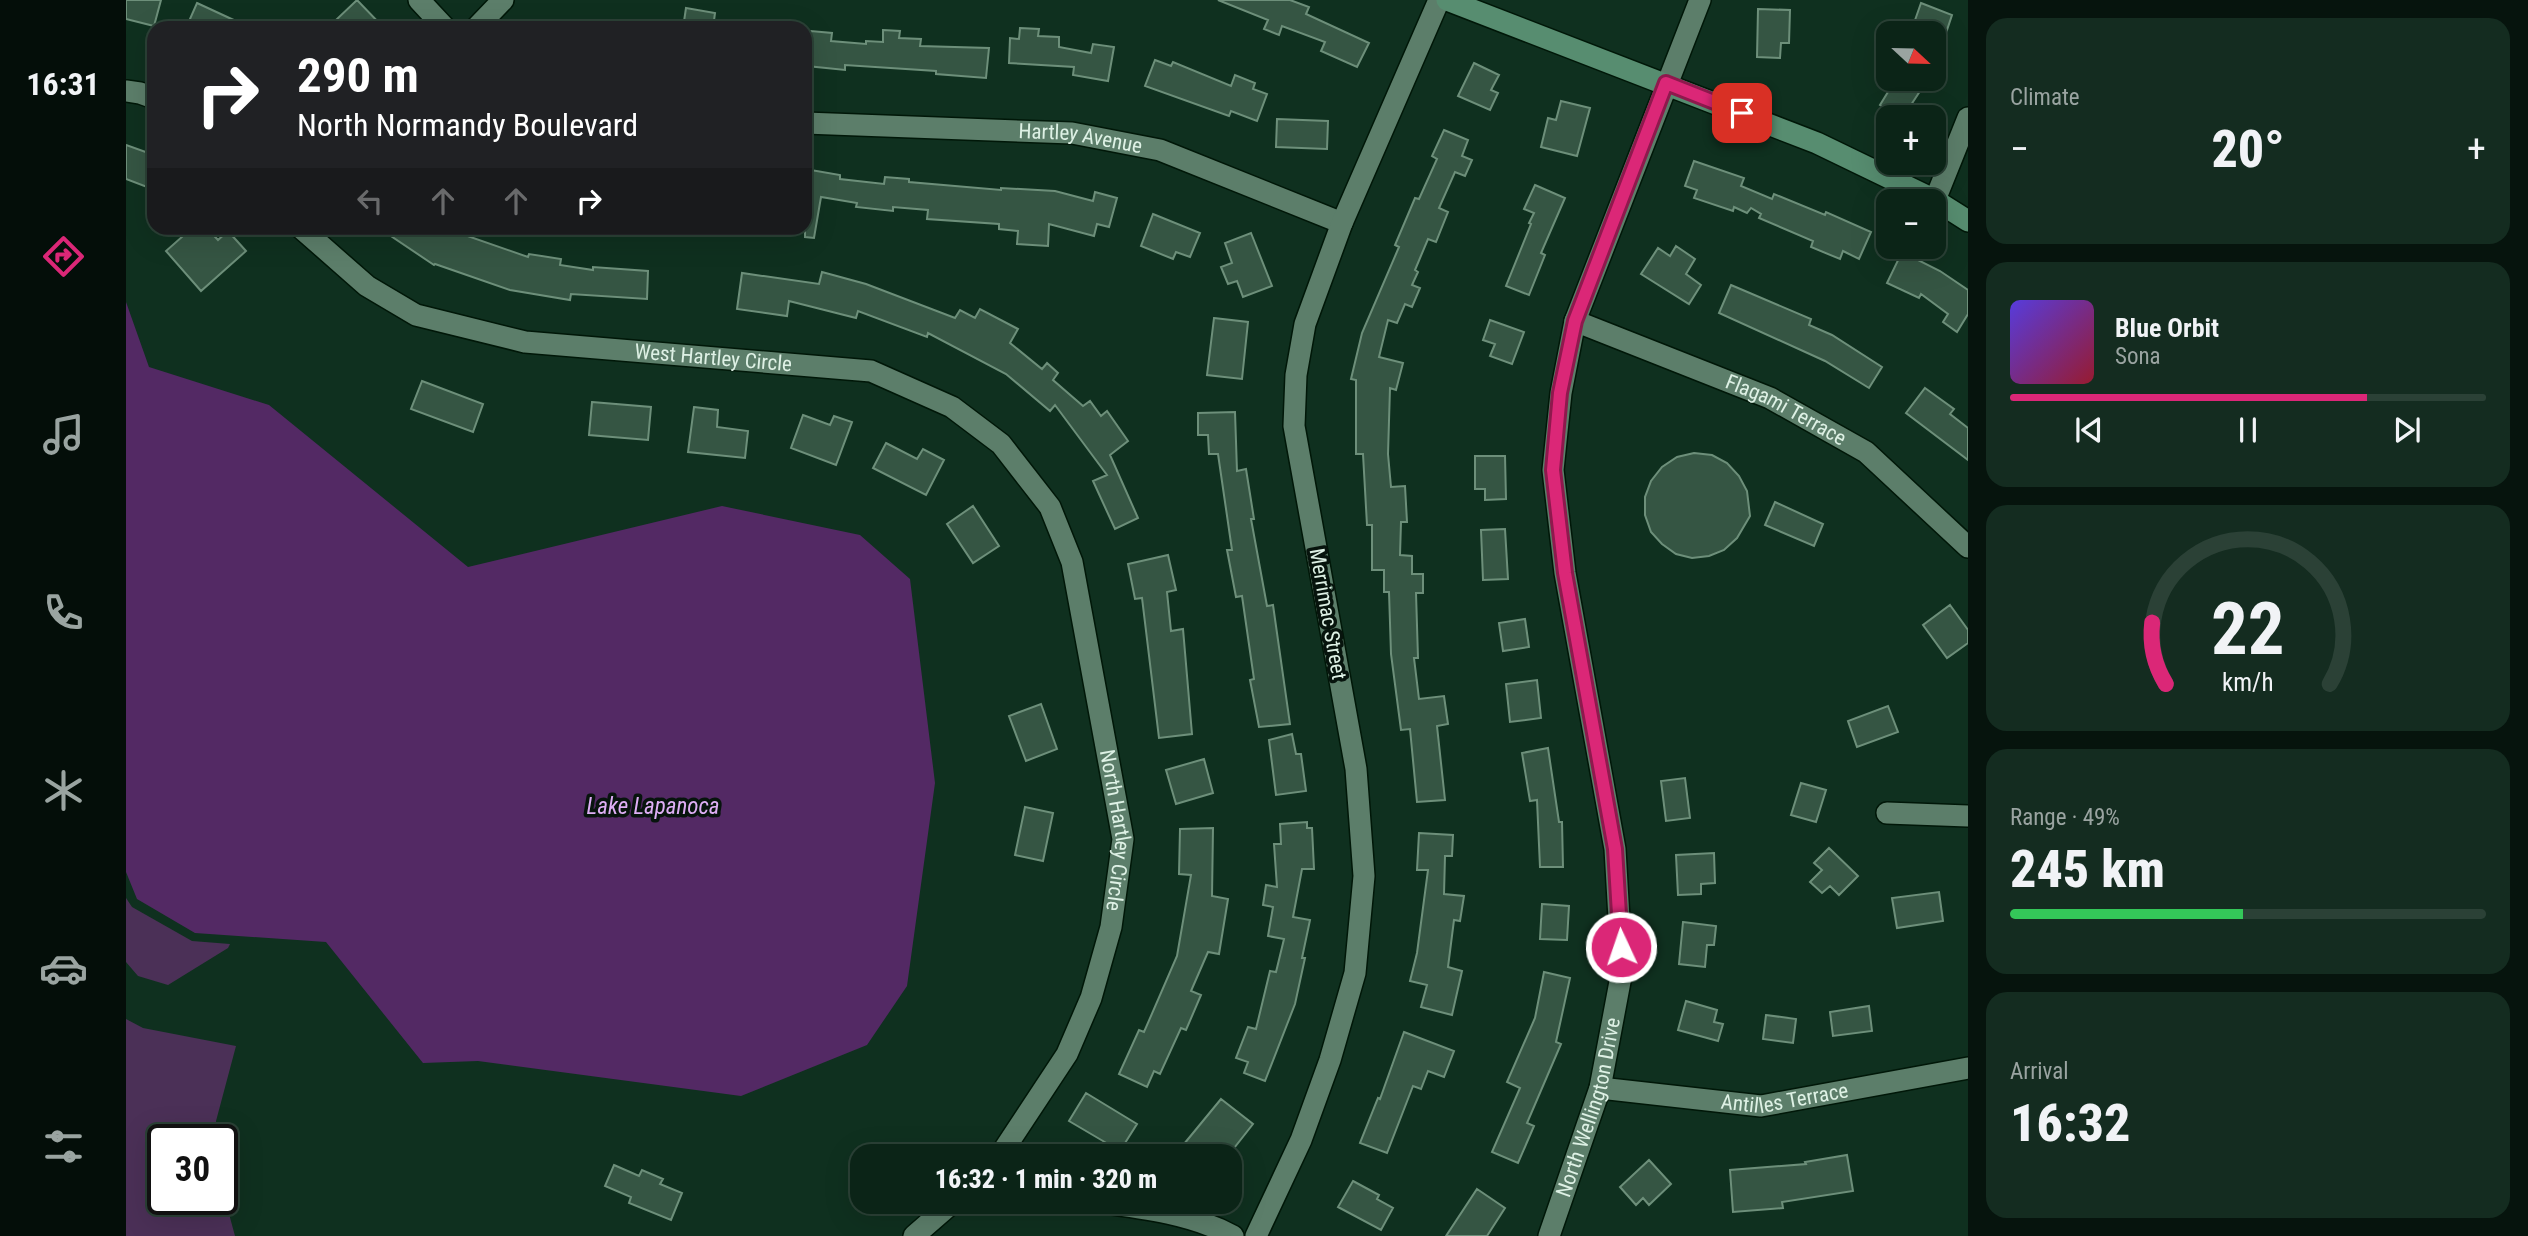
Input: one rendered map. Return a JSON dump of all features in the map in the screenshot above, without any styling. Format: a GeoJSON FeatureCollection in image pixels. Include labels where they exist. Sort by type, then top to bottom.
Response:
{"type":"FeatureCollection","features":[{"type":"Feature","properties":{"kind":"street"},"geometry":{"type":"LineString","coordinates":[[419,0],[438,21]]}},
{"type":"Feature","properties":{"kind":"street"},"geometry":{"type":"LineString","coordinates":[[483,21],[503,0]]}},
{"type":"Feature","properties":{"kind":"street","name":"Merrimac Street"},"geometry":{"type":"LineString","coordinates":[[1256,1236],[1301,1139],[1330,1060],[1355,973],[1364,876],[1356,769],[1294,426],[1296,375],[1305,324],[1342,223],[1439,0]]}},
{"type":"Feature","properties":{"kind":"street"},"geometry":{"type":"LineString","coordinates":[[1447,0],[1818,143],[1912,189]]}},
{"type":"Feature","properties":{"kind":"street","name":"North Wellington Drive"},"geometry":{"type":"LineString","coordinates":[[1549,1236],[1600,1088],[1622,971],[1615,849],[1565,573],[1553,470],[1560,393],[1575,321],[1700,0]]}},
{"type":"Feature","properties":{"kind":"street"},"geometry":{"type":"LineString","coordinates":[[126,91],[147,96]]}},
{"type":"Feature","properties":{"kind":"street"},"geometry":{"type":"LineString","coordinates":[[1939,189],[1968,118]]}},
{"type":"Feature","properties":{"kind":"street","name":"Hartley Avenue"},"geometry":{"type":"LineString","coordinates":[[812,123],[1085,136],[1160,150],[1342,223]]}},
{"type":"Feature","properties":{"kind":"street"},"geometry":{"type":"LineString","coordinates":[[1946,207],[1968,221]]}},
{"type":"Feature","properties":{"kind":"street","name":"West Hartley Circle"},"geometry":{"type":"LineString","coordinates":[[308,235],[367,286],[416,315],[525,342],[871,370],[952,407],[1001,443],[1050,507],[1072,562]]}},
{"type":"Feature","properties":{"kind":"street","name":"Flagami Terrace"},"geometry":{"type":"LineString","coordinates":[[1575,321],[1770,398],[1866,452],[1968,547]]}},
{"type":"Feature","properties":{"kind":"street","name":"North Hartley Circle"},"geometry":{"type":"LineString","coordinates":[[1008,1144],[1067,1054],[1091,998],[1111,928],[1123,839],[1072,562]]}},
{"type":"Feature","properties":{"kind":"street"},"geometry":{"type":"LineString","coordinates":[[1887,813],[1968,816]]}},
{"type":"Feature","properties":{"kind":"street","name":"Antilles Terrace"},"geometry":{"type":"LineString","coordinates":[[1600,1088],[1761,1106],[1968,1068]]}},
{"type":"Feature","properties":{"kind":"street"},"geometry":{"type":"LineString","coordinates":[[914,1236],[939,1214]]}},
{"type":"Feature","properties":{"kind":"street"},"geometry":{"type":"LineString","coordinates":[[1171,1214],[1217,1227],[1233,1236]]}},
{"type":"Feature","properties":{"kind":"shaded area"},"geometry":{"type":"Polygon","coordinates":[[[126,898],[132,907],[192,941],[230,944],[228,948],[168,985],[138,976],[126,962],[126,898]]]}},
{"type":"Feature","properties":{"kind":"shaded area"},"geometry":{"type":"Polygon","coordinates":[[[126,1019],[143,1028],[236,1046],[216,1124],[147,1124],[147,1215],[229,1215],[235,1236],[126,1236],[126,1019]]]}},
{"type":"Feature","properties":{"kind":"water","name":"Lake Lapanoca"},"geometry":{"type":"Polygon","coordinates":[[[126,302],[149,367],[269,405],[468,567],[722,506],[860,535],[910,579],[935,783],[907,986],[867,1045],[741,1096],[478,1061],[423,1063],[326,942],[195,933],[137,899],[126,872],[126,302]]]}},
{"type":"Feature","properties":{"kind":"building"},"geometry":{"type":"Polygon","coordinates":[[[126,0],[161,0],[155,21],[147,21],[147,24],[126,19],[126,0]]]}},
{"type":"Feature","properties":{"kind":"building"},"geometry":{"type":"Polygon","coordinates":[[[357,0],[377,21],[339,21],[337,19],[357,0]]]}},
{"type":"Feature","properties":{"kind":"building"},"geometry":{"type":"Polygon","coordinates":[[[1218,0],[1290,0],[1309,7],[1306,14],[1369,43],[1357,67],[1321,51],[1325,42],[1282,26],[1279,35],[1264,29],[1268,20],[1218,0]]]}},
{"type":"Feature","properties":{"kind":"building"},"geometry":{"type":"Polygon","coordinates":[[[197,3],[236,21],[189,21],[197,3]]]}},
{"type":"Feature","properties":{"kind":"building"},"geometry":{"type":"Polygon","coordinates":[[[1921,3],[1952,15],[1946,33],[1946,21],[1915,21],[1921,3]]]}},
{"type":"Feature","properties":{"kind":"building"},"geometry":{"type":"Polygon","coordinates":[[[686,8],[715,13],[714,21],[684,21],[686,8]]]}},
{"type":"Feature","properties":{"kind":"building"},"geometry":{"type":"Polygon","coordinates":[[[1758,9],[1790,10],[1789,43],[1781,43],[1780,58],[1757,57],[1758,9]]]}},
{"type":"Feature","properties":{"kind":"building"},"geometry":{"type":"Polygon","coordinates":[[[1020,28],[1039,29],[1038,36],[1059,37],[1059,47],[1091,53],[1093,44],[1114,47],[1108,81],[1073,75],[1074,67],[1009,63],[1010,38],[1019,39],[1020,28]]]}},
{"type":"Feature","properties":{"kind":"building"},"geometry":{"type":"Polygon","coordinates":[[[883,30],[900,31],[899,38],[921,39],[920,46],[989,48],[986,78],[936,74],[936,71],[845,65],[845,70],[812,67],[812,31],[832,33],[831,41],[866,44],[866,41],[883,42],[883,30]]]}},
{"type":"Feature","properties":{"kind":"building"},"geometry":{"type":"Polygon","coordinates":[[[1155,60],[1171,66],[1173,62],[1231,86],[1235,75],[1255,83],[1253,89],[1267,94],[1257,121],[1231,111],[1229,116],[1145,86],[1155,60]]]}},
{"type":"Feature","properties":{"kind":"building"},"geometry":{"type":"Polygon","coordinates":[[[1474,63],[1499,75],[1491,90],[1498,93],[1490,110],[1458,96],[1474,63]]]}},
{"type":"Feature","properties":{"kind":"building"},"geometry":{"type":"Polygon","coordinates":[[[1889,91],[1920,91],[1911,105],[1880,105],[1889,91]]]}},
{"type":"Feature","properties":{"kind":"building"},"geometry":{"type":"Polygon","coordinates":[[[1561,101],[1590,108],[1577,156],[1541,147],[1548,118],[1556,120],[1561,101]]]}},
{"type":"Feature","properties":{"kind":"building"},"geometry":{"type":"Polygon","coordinates":[[[1277,119],[1328,121],[1327,149],[1276,147],[1277,119]]]}},
{"type":"Feature","properties":{"kind":"building"},"geometry":{"type":"Polygon","coordinates":[[[1444,130],[1468,140],[1462,156],[1472,160],[1465,176],[1455,172],[1439,208],[1448,212],[1436,242],[1428,239],[1415,270],[1418,272],[1412,285],[1420,288],[1412,307],[1405,304],[1397,323],[1388,320],[1379,357],[1403,363],[1396,390],[1390,388],[1388,454],[1391,487],[1405,486],[1407,522],[1401,522],[1400,555],[1412,556],[1412,574],[1423,574],[1423,593],[1416,593],[1418,658],[1414,658],[1419,699],[1444,696],[1448,724],[1437,726],[1445,800],[1417,802],[1410,729],[1401,730],[1391,654],[1389,592],[1384,592],[1384,570],[1372,570],[1372,525],[1367,525],[1363,454],[1356,454],[1356,380],[1351,379],[1362,333],[1399,247],[1395,245],[1415,198],[1419,199],[1437,159],[1432,156],[1444,130]]]}},
{"type":"Feature","properties":{"kind":"building"},"geometry":{"type":"Polygon","coordinates":[[[126,145],[147,152],[147,187],[126,179],[126,145]]]}},
{"type":"Feature","properties":{"kind":"building"},"geometry":{"type":"Polygon","coordinates":[[[1694,161],[1744,178],[1741,186],[1772,199],[1774,194],[1825,215],[1826,212],[1871,232],[1859,259],[1843,251],[1840,259],[1811,247],[1813,241],[1759,218],[1761,214],[1751,208],[1747,213],[1734,207],[1733,211],[1694,198],[1697,190],[1685,186],[1694,161]]]}},
{"type":"Feature","properties":{"kind":"building"},"geometry":{"type":"Polygon","coordinates":[[[812,170],[840,175],[840,179],[884,184],[885,177],[909,179],[909,182],[1001,190],[1055,191],[1093,201],[1095,192],[1117,198],[1109,227],[1097,224],[1094,236],[1049,224],[1048,246],[1017,244],[1018,231],[999,229],[999,224],[927,219],[928,210],[893,207],[893,211],[856,207],[857,203],[821,197],[814,238],[805,237],[812,235],[812,170]]]}},
{"type":"Feature","properties":{"kind":"building"},"geometry":{"type":"Polygon","coordinates":[[[1535,185],[1565,198],[1541,253],[1545,255],[1529,295],[1506,286],[1531,224],[1529,223],[1534,213],[1524,209],[1535,185]]]}},
{"type":"Feature","properties":{"kind":"building"},"geometry":{"type":"Polygon","coordinates":[[[1153,214],[1200,233],[1190,257],[1176,252],[1173,259],[1141,246],[1153,214]]]}},
{"type":"Feature","properties":{"kind":"building"},"geometry":{"type":"Polygon","coordinates":[[[1251,233],[1272,286],[1243,297],[1237,281],[1228,284],[1221,267],[1232,263],[1225,243],[1251,233]]]}},
{"type":"Feature","properties":{"kind":"building"},"geometry":{"type":"Polygon","coordinates":[[[184,235],[213,235],[218,240],[224,235],[232,235],[246,251],[201,291],[166,251],[184,235]]]}},
{"type":"Feature","properties":{"kind":"building"},"geometry":{"type":"Polygon","coordinates":[[[389,235],[465,235],[528,257],[529,254],[561,259],[560,265],[593,270],[593,267],[648,271],[647,299],[571,294],[570,300],[510,290],[434,265],[389,235]]]}},
{"type":"Feature","properties":{"kind":"building"},"geometry":{"type":"Polygon","coordinates":[[[1676,246],[1695,259],[1686,274],[1701,285],[1689,304],[1641,274],[1658,248],[1670,256],[1676,246]]]}},
{"type":"Feature","properties":{"kind":"building"},"geometry":{"type":"Polygon","coordinates":[[[1899,259],[1916,259],[1968,290],[1968,314],[1957,332],[1943,322],[1948,314],[1921,294],[1919,298],[1887,283],[1899,259]]]}},
{"type":"Feature","properties":{"kind":"building"},"geometry":{"type":"Polygon","coordinates":[[[822,272],[866,284],[955,318],[960,310],[975,318],[980,309],[1018,329],[1010,343],[1042,369],[1047,363],[1058,373],[1053,380],[1083,406],[1090,401],[1101,416],[1107,411],[1128,441],[1110,455],[1138,518],[1115,529],[1093,481],[1107,475],[1055,405],[1050,411],[1006,374],[928,333],[927,337],[858,311],[856,318],[789,301],[787,316],[737,309],[742,273],[819,284],[822,272]]]}},
{"type":"Feature","properties":{"kind":"building"},"geometry":{"type":"Polygon","coordinates":[[[1731,285],[1811,319],[1809,325],[1832,335],[1882,367],[1869,388],[1825,361],[1719,313],[1731,285]]]}},
{"type":"Feature","properties":{"kind":"building"},"geometry":{"type":"Polygon","coordinates":[[[1214,318],[1248,322],[1242,379],[1207,375],[1214,318]]]}},
{"type":"Feature","properties":{"kind":"building"},"geometry":{"type":"Polygon","coordinates":[[[1490,320],[1524,332],[1512,364],[1490,356],[1495,344],[1483,340],[1490,320]]]}},
{"type":"Feature","properties":{"kind":"building"},"geometry":{"type":"Polygon","coordinates":[[[422,381],[483,404],[473,432],[411,409],[422,381]]]}},
{"type":"Feature","properties":{"kind":"building"},"geometry":{"type":"Polygon","coordinates":[[[1925,388],[1954,409],[1950,414],[1968,428],[1968,460],[1906,413],[1925,388]]]}},
{"type":"Feature","properties":{"kind":"building"},"geometry":{"type":"Polygon","coordinates":[[[592,402],[651,407],[648,440],[589,435],[592,402]]]}},
{"type":"Feature","properties":{"kind":"building"},"geometry":{"type":"Polygon","coordinates":[[[694,407],[718,410],[717,427],[748,431],[745,458],[688,452],[694,407]]]}},
{"type":"Feature","properties":{"kind":"building"},"geometry":{"type":"Polygon","coordinates":[[[1235,412],[1237,471],[1246,469],[1254,519],[1251,519],[1267,606],[1273,605],[1290,724],[1259,727],[1250,680],[1254,679],[1242,596],[1236,597],[1227,550],[1232,550],[1218,454],[1209,454],[1208,435],[1198,435],[1198,413],[1235,412]]]}},
{"type":"Feature","properties":{"kind":"building"},"geometry":{"type":"Polygon","coordinates":[[[803,415],[830,425],[834,416],[852,422],[836,465],[791,448],[803,415]]]}},
{"type":"Feature","properties":{"kind":"building"},"geometry":{"type":"Polygon","coordinates":[[[886,443],[917,459],[923,449],[944,460],[926,495],[873,468],[886,443]]]}},
{"type":"Feature","properties":{"kind":"building"},"geometry":{"type":"Polygon","coordinates":[[[1694,453],[1712,455],[1727,463],[1739,476],[1747,491],[1750,516],[1737,538],[1724,550],[1709,556],[1692,558],[1676,554],[1651,532],[1645,515],[1645,497],[1651,481],[1662,467],[1677,457],[1694,453]]]}},
{"type":"Feature","properties":{"kind":"building"},"geometry":{"type":"Polygon","coordinates":[[[1475,456],[1505,456],[1506,499],[1485,500],[1485,489],[1475,489],[1475,456]]]}},
{"type":"Feature","properties":{"kind":"building"},"geometry":{"type":"Polygon","coordinates":[[[1775,502],[1823,524],[1814,546],[1765,525],[1775,502]]]}},
{"type":"Feature","properties":{"kind":"building"},"geometry":{"type":"Polygon","coordinates":[[[973,506],[999,546],[973,563],[947,524],[973,506]]]}},
{"type":"Feature","properties":{"kind":"building"},"geometry":{"type":"Polygon","coordinates":[[[1505,529],[1508,579],[1483,580],[1481,530],[1505,529]]]}},
{"type":"Feature","properties":{"kind":"building"},"geometry":{"type":"Polygon","coordinates":[[[1168,555],[1176,590],[1167,592],[1171,631],[1183,629],[1192,734],[1159,738],[1142,598],[1135,599],[1128,564],[1168,555]]]}},
{"type":"Feature","properties":{"kind":"building"},"geometry":{"type":"Polygon","coordinates":[[[1950,605],[1968,630],[1968,643],[1947,658],[1923,625],[1950,605]]]}},
{"type":"Feature","properties":{"kind":"building"},"geometry":{"type":"Polygon","coordinates":[[[1525,619],[1529,647],[1503,651],[1499,623],[1525,619]]]}},
{"type":"Feature","properties":{"kind":"building"},"geometry":{"type":"Polygon","coordinates":[[[1537,680],[1541,718],[1510,722],[1506,684],[1537,680]]]}},
{"type":"Feature","properties":{"kind":"building"},"geometry":{"type":"Polygon","coordinates":[[[1041,704],[1057,749],[1026,761],[1009,716],[1041,704]]]}},
{"type":"Feature","properties":{"kind":"building"},"geometry":{"type":"Polygon","coordinates":[[[1888,706],[1898,732],[1857,747],[1848,721],[1888,706]]]}},
{"type":"Feature","properties":{"kind":"building"},"geometry":{"type":"Polygon","coordinates":[[[1292,734],[1296,754],[1301,754],[1306,791],[1276,795],[1269,740],[1292,734]]]}},
{"type":"Feature","properties":{"kind":"building"},"geometry":{"type":"Polygon","coordinates":[[[1548,748],[1559,822],[1562,822],[1563,867],[1540,867],[1537,800],[1530,801],[1522,753],[1548,748]]]}},
{"type":"Feature","properties":{"kind":"building"},"geometry":{"type":"Polygon","coordinates":[[[1204,759],[1213,793],[1176,804],[1166,770],[1204,759]]]}},
{"type":"Feature","properties":{"kind":"building"},"geometry":{"type":"Polygon","coordinates":[[[1685,778],[1690,818],[1666,821],[1661,781],[1685,778]]]}},
{"type":"Feature","properties":{"kind":"building"},"geometry":{"type":"Polygon","coordinates":[[[1801,783],[1826,790],[1816,822],[1791,815],[1801,783]]]}},
{"type":"Feature","properties":{"kind":"building"},"geometry":{"type":"Polygon","coordinates":[[[1025,807],[1053,813],[1043,861],[1015,855],[1025,807]]]}},
{"type":"Feature","properties":{"kind":"building"},"geometry":{"type":"Polygon","coordinates":[[[1307,822],[1307,828],[1312,828],[1314,869],[1302,869],[1293,917],[1310,920],[1302,958],[1305,958],[1295,1004],[1265,1081],[1244,1073],[1248,1062],[1236,1058],[1248,1027],[1256,1029],[1270,971],[1276,972],[1284,939],[1268,936],[1273,907],[1263,905],[1266,885],[1277,887],[1274,844],[1281,844],[1280,824],[1307,822]]]}},
{"type":"Feature","properties":{"kind":"building"},"geometry":{"type":"Polygon","coordinates":[[[1213,828],[1212,896],[1228,899],[1219,954],[1208,952],[1191,991],[1201,995],[1186,1030],[1181,1028],[1160,1074],[1154,1071],[1147,1087],[1119,1074],[1139,1030],[1144,1032],[1177,956],[1191,875],[1179,874],[1180,829],[1213,828]]]}},
{"type":"Feature","properties":{"kind":"building"},"geometry":{"type":"Polygon","coordinates":[[[1419,833],[1453,835],[1452,856],[1445,856],[1444,894],[1464,896],[1460,921],[1454,920],[1448,967],[1462,971],[1452,1015],[1421,1007],[1427,985],[1410,981],[1417,953],[1428,870],[1417,870],[1419,833]]]}},
{"type":"Feature","properties":{"kind":"building"},"geometry":{"type":"Polygon","coordinates":[[[1829,848],[1858,876],[1839,895],[1830,886],[1822,893],[1810,882],[1822,870],[1814,863],[1829,848]]]}},
{"type":"Feature","properties":{"kind":"building"},"geometry":{"type":"Polygon","coordinates":[[[1714,853],[1715,883],[1701,884],[1701,894],[1678,895],[1676,855],[1714,853]]]}},
{"type":"Feature","properties":{"kind":"building"},"geometry":{"type":"Polygon","coordinates":[[[1939,892],[1943,921],[1897,928],[1892,898],[1939,892]]]}},
{"type":"Feature","properties":{"kind":"building"},"geometry":{"type":"Polygon","coordinates":[[[1542,904],[1569,906],[1567,940],[1540,939],[1542,904]]]}},
{"type":"Feature","properties":{"kind":"building"},"geometry":{"type":"Polygon","coordinates":[[[1683,922],[1716,926],[1714,945],[1707,945],[1705,967],[1679,964],[1683,922]]]}},
{"type":"Feature","properties":{"kind":"building"},"geometry":{"type":"Polygon","coordinates":[[[1544,972],[1570,978],[1556,1042],[1561,1044],[1527,1123],[1534,1126],[1518,1163],[1492,1152],[1520,1088],[1507,1082],[1535,1018],[1544,972]]]}},
{"type":"Feature","properties":{"kind":"building"},"geometry":{"type":"Polygon","coordinates":[[[1686,1001],[1717,1010],[1714,1022],[1723,1024],[1718,1041],[1678,1030],[1686,1001]]]}},
{"type":"Feature","properties":{"kind":"building"},"geometry":{"type":"Polygon","coordinates":[[[1869,1006],[1872,1031],[1833,1036],[1830,1012],[1869,1006]]]}},
{"type":"Feature","properties":{"kind":"building"},"geometry":{"type":"Polygon","coordinates":[[[1766,1015],[1796,1019],[1793,1043],[1763,1039],[1766,1015]]]}},
{"type":"Feature","properties":{"kind":"building"},"geometry":{"type":"Polygon","coordinates":[[[1404,1032],[1454,1051],[1444,1077],[1428,1071],[1421,1089],[1413,1086],[1387,1153],[1360,1143],[1378,1098],[1380,1099],[1404,1032]]]}},
{"type":"Feature","properties":{"kind":"building"},"geometry":{"type":"Polygon","coordinates":[[[1086,1093],[1137,1124],[1124,1144],[1108,1144],[1069,1121],[1086,1093]]]}},
{"type":"Feature","properties":{"kind":"building"},"geometry":{"type":"Polygon","coordinates":[[[1221,1099],[1253,1124],[1237,1144],[1184,1144],[1221,1099]]]}},
{"type":"Feature","properties":{"kind":"building"},"geometry":{"type":"Polygon","coordinates":[[[1847,1155],[1853,1191],[1782,1202],[1783,1208],[1733,1212],[1730,1170],[1806,1164],[1805,1162],[1847,1155]]]}},
{"type":"Feature","properties":{"kind":"building"},"geometry":{"type":"Polygon","coordinates":[[[1649,1160],[1671,1184],[1649,1205],[1643,1198],[1636,1205],[1620,1187],[1649,1160]]]}},
{"type":"Feature","properties":{"kind":"building"},"geometry":{"type":"Polygon","coordinates":[[[614,1165],[639,1176],[642,1170],[663,1179],[660,1184],[682,1193],[671,1220],[629,1203],[631,1197],[605,1186],[614,1165]]]}},
{"type":"Feature","properties":{"kind":"building"},"geometry":{"type":"Polygon","coordinates":[[[1353,1181],[1379,1195],[1377,1199],[1393,1208],[1381,1230],[1338,1207],[1353,1181]]]}},
{"type":"Feature","properties":{"kind":"building"},"geometry":{"type":"Polygon","coordinates":[[[1477,1189],[1505,1208],[1487,1236],[1446,1236],[1477,1189]]]}},
{"type":"Feature","properties":{"kind":"route"},"geometry":{"type":"LineString","coordinates":[[1621,947],[1615,849],[1565,573],[1553,470],[1560,393],[1575,321],[1666,83],[1742,113]]}}]}
